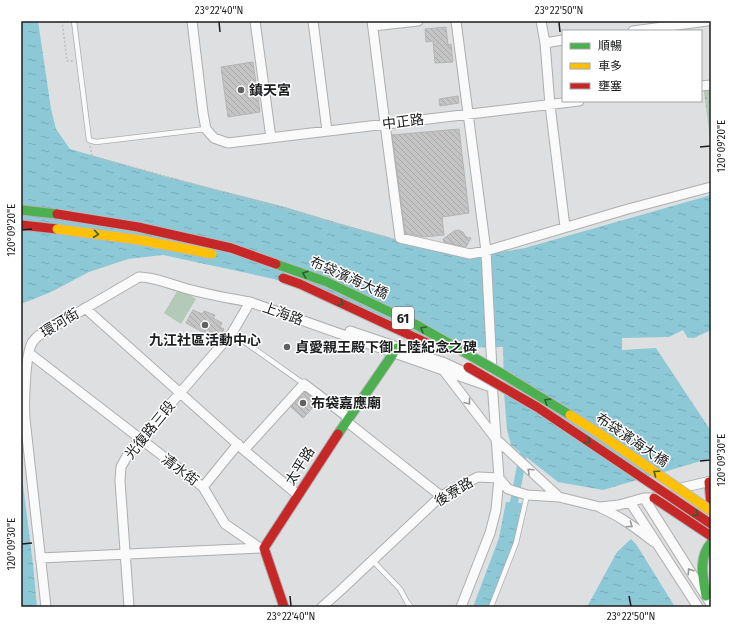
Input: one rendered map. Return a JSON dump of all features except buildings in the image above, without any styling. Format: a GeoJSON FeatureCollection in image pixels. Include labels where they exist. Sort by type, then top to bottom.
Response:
{"type":"FeatureCollection","features":[{"type":"Feature","properties":{"kind":"main road","name":"布袋濱海大橋"},"geometry":{"type":"LineString","coordinates":[[21,212],[57,214],[138,227],[231,248],[327,282],[415,324],[506,376],[600,434],[711,511]]}},
{"type":"Feature","properties":{"kind":"main road"},"geometry":{"type":"LineString","coordinates":[[21,227],[57,229],[140,240],[220,256]]}},
{"type":"Feature","properties":{"kind":"main road","name":"布袋濱海大橋"},"geometry":{"type":"LineString","coordinates":[[271,273],[300,284],[424,340],[537,407],[711,524]]}},
{"type":"Feature","properties":{"kind":"main road","name":"太平路"},"geometry":{"type":"LineString","coordinates":[[262,548],[347,419],[395,351]]}},
{"type":"Feature","properties":{"kind":"main road"},"geometry":{"type":"LineString","coordinates":[[710,482],[711,504]]}},
{"type":"Feature","properties":{"kind":"main road"},"geometry":{"type":"LineString","coordinates":[[654,498],[711,536]]}},
{"type":"Feature","properties":{"kind":"main road"},"geometry":{"type":"LineString","coordinates":[[709,600],[701,570],[706,547],[711,542]]}},
{"type":"Feature","properties":{"kind":"main road"},"geometry":{"type":"LineString","coordinates":[[262,548],[284,607]]}},
{"type":"Feature","properties":{"kind":"street"},"geometry":{"type":"LineString","coordinates":[[192,21],[206,129]]}},
{"type":"Feature","properties":{"kind":"street"},"geometry":{"type":"LineString","coordinates":[[255,21],[271,138]]}},
{"type":"Feature","properties":{"kind":"street"},"geometry":{"type":"LineString","coordinates":[[313,21],[327,131]]}},
{"type":"Feature","properties":{"kind":"street"},"geometry":{"type":"LineString","coordinates":[[418,21],[373,23],[400,238],[470,254],[486,251],[711,186]]}},
{"type":"Feature","properties":{"kind":"street"},"geometry":{"type":"LineString","coordinates":[[456,21],[486,251],[498,478],[496,510],[490,532],[460,607]]}},
{"type":"Feature","properties":{"kind":"street"},"geometry":{"type":"LineString","coordinates":[[541,21],[545,43],[550,105],[565,227]]}},
{"type":"Feature","properties":{"kind":"street"},"geometry":{"type":"LineString","coordinates":[[639,30],[707,21]]}},
{"type":"Feature","properties":{"kind":"street"},"geometry":{"type":"LineString","coordinates":[[545,43],[562,40]]}},
{"type":"Feature","properties":{"kind":"street","name":"中正路"},"geometry":{"type":"LineString","coordinates":[[206,129],[214,138],[228,143],[572,102]]}},
{"type":"Feature","properties":{"kind":"street","name":"環河街"},"geometry":{"type":"LineString","coordinates":[[46,607],[25,419],[24,400],[31,344],[38,336],[139,277],[149,277],[188,289],[225,298],[250,302]]}},
{"type":"Feature","properties":{"kind":"street","name":"光復路三段"},"geometry":{"type":"LineString","coordinates":[[129,607],[120,481],[121,468],[140,439],[232,333],[250,302]]}},
{"type":"Feature","properties":{"kind":"street","name":"上海路"},"geometry":{"type":"LineString","coordinates":[[250,302],[395,351],[462,370],[485,381],[493,388]]}},
{"type":"Feature","properties":{"kind":"street"},"geometry":{"type":"LineString","coordinates":[[85,308],[241,447],[298,495]]}},
{"type":"Feature","properties":{"kind":"street","name":"上海路"},"geometry":{"type":"LineString","coordinates":[[395,351],[444,371],[493,388]]}},
{"type":"Feature","properties":{"kind":"street","name":"清水街"},"geometry":{"type":"LineString","coordinates":[[29,353],[203,487],[225,524],[262,548]]}},
{"type":"Feature","properties":{"kind":"street"},"geometry":{"type":"LineString","coordinates":[[444,371],[496,439],[559,497]]}},
{"type":"Feature","properties":{"kind":"street"},"geometry":{"type":"LineString","coordinates":[[203,487],[304,384],[441,496]]}},
{"type":"Feature","properties":{"kind":"street","name":"後寮路"},"geometry":{"type":"LineString","coordinates":[[322,607],[441,496],[478,477],[498,478]]}},
{"type":"Feature","properties":{"kind":"street"},"geometry":{"type":"LineString","coordinates":[[498,478],[508,489],[527,495],[559,497],[600,507],[631,525],[659,546]]}},
{"type":"Feature","properties":{"kind":"street"},"geometry":{"type":"LineString","coordinates":[[600,507],[644,498],[654,498],[673,490],[710,482]]}},
{"type":"Feature","properties":{"kind":"street"},"geometry":{"type":"LineString","coordinates":[[644,498],[709,600]]}},
{"type":"Feature","properties":{"kind":"street"},"geometry":{"type":"LineString","coordinates":[[630,502],[698,607]]}},
{"type":"Feature","properties":{"kind":"street"},"geometry":{"type":"LineString","coordinates":[[40,558],[262,548]]}},
{"type":"Feature","properties":{"kind":"street"},"geometry":{"type":"LineString","coordinates":[[331,599],[336,607]]}},
{"type":"Feature","properties":{"kind":"lane"},"geometry":{"type":"LineString","coordinates":[[74,21],[89,140],[96,142],[206,129]]}},
{"type":"Feature","properties":{"kind":"lane"},"geometry":{"type":"LineString","coordinates":[[232,333],[304,384]]}},
{"type":"Feature","properties":{"kind":"lane"},"geometry":{"type":"LineString","coordinates":[[492,607],[516,544],[527,495]]}},
{"type":"Feature","properties":{"kind":"lane"},"geometry":{"type":"LineString","coordinates":[[373,561],[400,589],[407,602],[412,607]]}},
{"type":"Feature","properties":{"kind":"path"},"geometry":{"type":"LineString","coordinates":[[62,21],[68,61],[78,61]]}},
{"type":"Feature","properties":{"kind":"path"},"geometry":{"type":"LineString","coordinates":[[89,140],[92,156],[395,239],[400,238]]}},
{"type":"Feature","properties":{"kind":"green space"},"geometry":{"type":"Polygon","coordinates":[[[711,84],[711,145],[703,85],[711,84]]]}},
{"type":"Feature","properties":{"kind":"green space"},"geometry":{"type":"Polygon","coordinates":[[[179,288],[196,299],[181,324],[164,313],[179,288]]]}},
{"type":"Feature","properties":{"kind":"water"},"geometry":{"type":"Polygon","coordinates":[[[21,21],[38,21],[51,109],[56,129],[70,149],[164,176],[285,207],[395,239],[470,254],[496,253],[525,248],[711,195],[711,330],[694,338],[622,338],[622,350],[656,348],[711,431],[711,458],[603,490],[558,482],[511,445],[507,430],[503,347],[453,348],[274,279],[163,255],[128,259],[89,272],[51,292],[21,304],[21,21]]]}},
{"type":"Feature","properties":{"kind":"water"},"geometry":{"type":"Polygon","coordinates":[[[21,469],[33,564],[37,607],[21,607],[21,469]]]}},
{"type":"Feature","properties":{"kind":"water"},"geometry":{"type":"Polygon","coordinates":[[[506,502],[523,503],[514,544],[489,607],[473,607],[499,538],[506,502]]]}},
{"type":"Feature","properties":{"kind":"water"},"geometry":{"type":"Polygon","coordinates":[[[631,539],[636,544],[675,607],[587,607],[617,552],[631,539]]]}},
{"type":"Feature","properties":{"kind":"pier"},"geometry":{"type":"Polygon","coordinates":[[[683,330],[689,340],[665,339],[683,330]]]}},
{"type":"Feature","properties":{"kind":"waterway"},"geometry":{"type":"LineString","coordinates":[[512,513],[523,455]]}},
{"type":"Feature","properties":{"kind":"traffic: fast"},"geometry":{"type":"LineString","coordinates":[[21,210],[57,214]]}},
{"type":"Feature","properties":{"kind":"traffic: fast"},"geometry":{"type":"LineString","coordinates":[[276,264],[327,282],[415,324],[506,376],[570,415]]}},
{"type":"Feature","properties":{"kind":"traffic: fast"},"geometry":{"type":"LineString","coordinates":[[338,434],[397,348]]}},
{"type":"Feature","properties":{"kind":"traffic: fast"},"geometry":{"type":"LineString","coordinates":[[706,596],[702,568],[704,555],[711,543]]}},
{"type":"Feature","properties":{"kind":"traffic: jam"},"geometry":{"type":"LineString","coordinates":[[57,214],[138,227],[231,248],[276,264]]}},
{"type":"Feature","properties":{"kind":"traffic: jam"},"geometry":{"type":"LineString","coordinates":[[21,225],[57,229]]}},
{"type":"Feature","properties":{"kind":"traffic: jam"},"geometry":{"type":"LineString","coordinates":[[283,278],[300,284],[429,344]]}},
{"type":"Feature","properties":{"kind":"traffic: jam"},"geometry":{"type":"LineString","coordinates":[[468,367],[537,407],[711,524]]}},
{"type":"Feature","properties":{"kind":"traffic: jam"},"geometry":{"type":"LineString","coordinates":[[284,607],[264,548],[338,434]]}},
{"type":"Feature","properties":{"kind":"traffic: jam"},"geometry":{"type":"LineString","coordinates":[[711,483],[709,482],[711,504]]}},
{"type":"Feature","properties":{"kind":"traffic: jam"},"geometry":{"type":"LineString","coordinates":[[654,498],[711,536]]}},
{"type":"Feature","properties":{"kind":"traffic: slow"},"geometry":{"type":"LineString","coordinates":[[57,229],[140,240],[212,254]]}},
{"type":"Feature","properties":{"kind":"traffic: slow"},"geometry":{"type":"LineString","coordinates":[[570,415],[711,511]]}},
{"type":"Feature","properties":{"kind":"place","name":"鎮天宮"},"geometry":{"type":"Point","coordinates":[241,90]}},
{"type":"Feature","properties":{"kind":"place","name":"九江社區活動中心"},"geometry":{"type":"Point","coordinates":[205,325]}},
{"type":"Feature","properties":{"kind":"place","name":"貞愛親王殿下御上陸紀念之碑"},"geometry":{"type":"Point","coordinates":[287,347]}},
{"type":"Feature","properties":{"kind":"place","name":"布袋嘉應廟"},"geometry":{"type":"Point","coordinates":[303,403]}}]}
